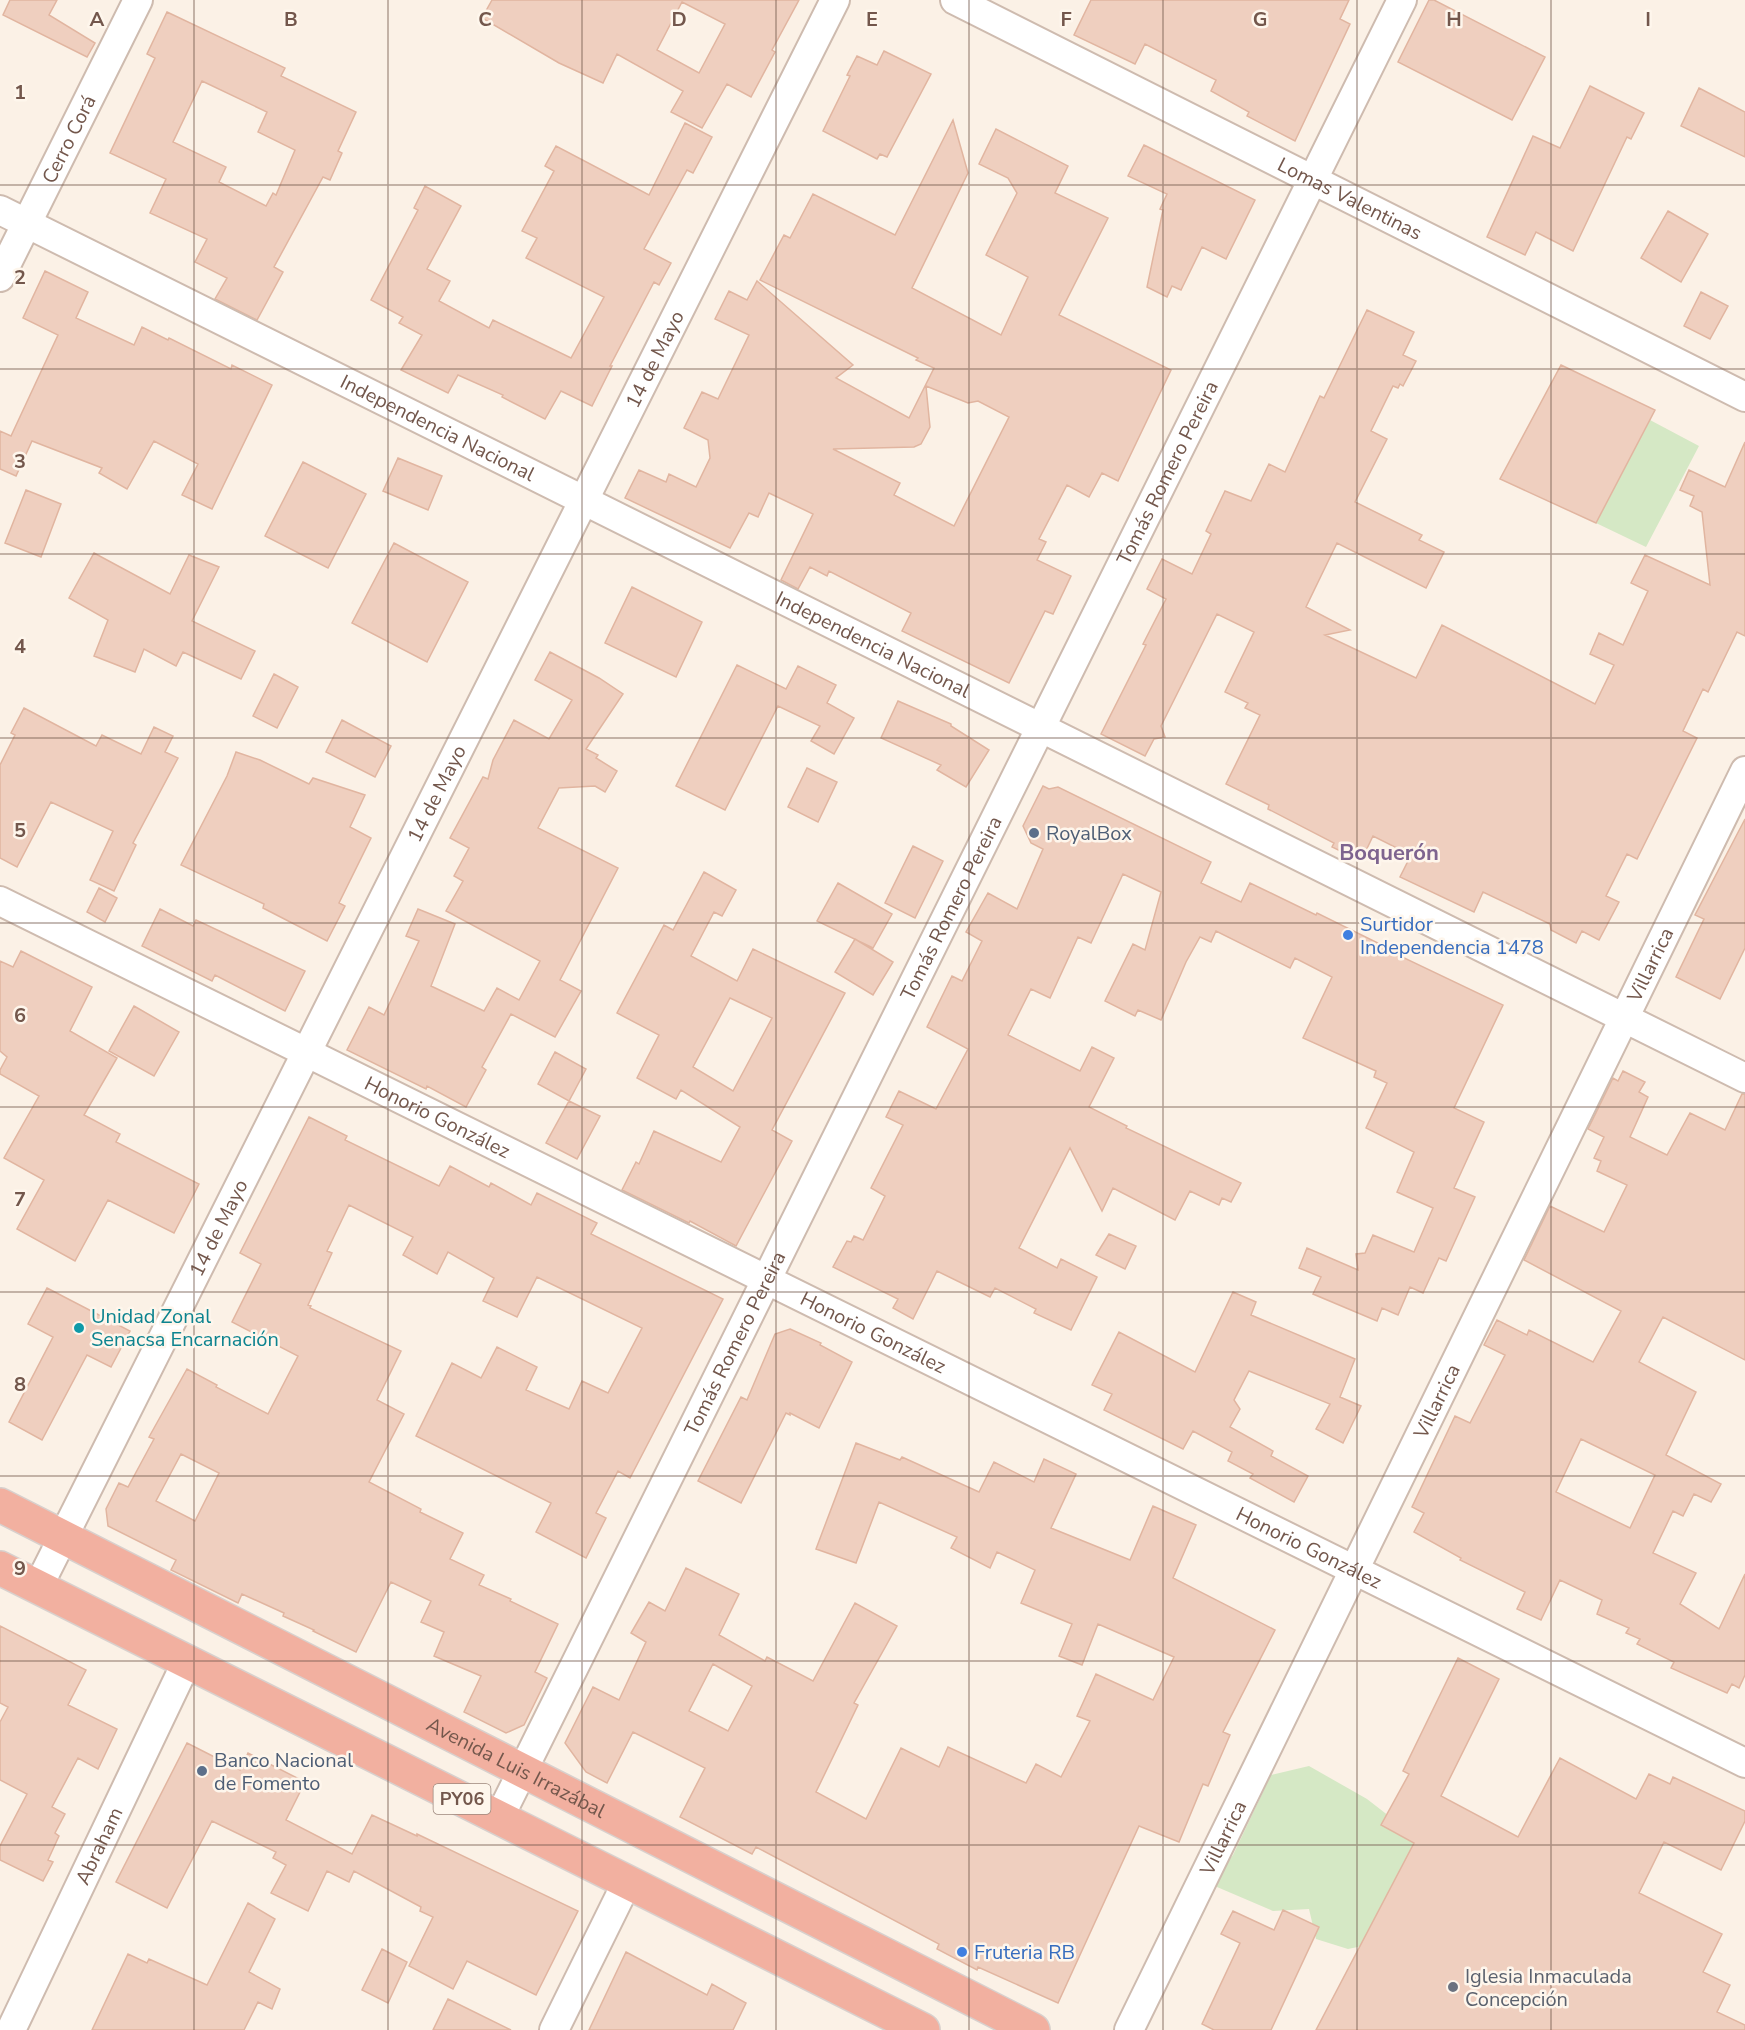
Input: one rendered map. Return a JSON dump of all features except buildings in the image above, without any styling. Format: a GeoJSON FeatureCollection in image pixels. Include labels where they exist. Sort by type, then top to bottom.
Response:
{"type":"FeatureCollection","features":[{"type":"Feature","properties":{"kind":"highway","name":"Avenida Luis Irrazábal"},"geometry":{"type":"LineString","coordinates":[[0,1505],[1033,2030]]}},
{"type":"Feature","properties":{"kind":"highway","name":"PY06"},"geometry":{"type":"LineString","coordinates":[[0,1568],[923,2030]]}},
{"type":"Feature","properties":{"kind":"street","name":"Cerro Corá"},"geometry":{"type":"LineString","coordinates":[[0,277],[138,0]]}},
{"type":"Feature","properties":{"kind":"street","name":"14 de Mayo"},"geometry":{"type":"LineString","coordinates":[[38,1587],[835,0]]}},
{"type":"Feature","properties":{"kind":"street","name":"Lomas Valentinas"},"geometry":{"type":"LineString","coordinates":[[955,0],[1745,397]]}},
{"type":"Feature","properties":{"kind":"street","name":"Tomás Romero Pereira"},"geometry":{"type":"LineString","coordinates":[[499,1818],[1402,0]]}},
{"type":"Feature","properties":{"kind":"street","name":"Independencia Nacional"},"geometry":{"type":"LineString","coordinates":[[0,210],[1745,1077]]}},
{"type":"Feature","properties":{"kind":"street","name":"Villarrica"},"geometry":{"type":"LineString","coordinates":[[1129,2030],[1745,771]]}},
{"type":"Feature","properties":{"kind":"street","name":"Honorio González"},"geometry":{"type":"LineString","coordinates":[[0,901],[1745,1764]]}},
{"type":"Feature","properties":{"kind":"street","name":"Abraham"},"geometry":{"type":"LineString","coordinates":[[11,2030],[187,1661]]}},
{"type":"Feature","properties":{"kind":"street"},"geometry":{"type":"LineString","coordinates":[[554,2030],[627,1882]]}},
{"type":"Feature","properties":{"kind":"green space"},"geometry":{"type":"Polygon","coordinates":[[[1650,420],[1699,446],[1646,547],[1596,523],[1650,420]]]}},
{"type":"Feature","properties":{"kind":"green space"},"geometry":{"type":"Polygon","coordinates":[[[1309,1766],[1367,1799],[1416,1837],[1450,1845],[1377,1943],[1348,1949],[1316,1939],[1309,1909],[1273,1911],[1210,1884],[1233,1855],[1271,1775],[1309,1766]]]}},
{"type":"Feature","properties":{"kind":"place","name":"RoyalBox"},"geometry":{"type":"Point","coordinates":[1034,833]}},
{"type":"Feature","properties":{"kind":"place","name":"Surtidor Independencia 1478"},"geometry":{"type":"Point","coordinates":[1348,935]}},
{"type":"Feature","properties":{"kind":"place","name":"Unidad Zonal Senacsa Encarnación"},"geometry":{"type":"Point","coordinates":[79,1328]}},
{"type":"Feature","properties":{"kind":"place","name":"Banco Nacional de Fomento"},"geometry":{"type":"Point","coordinates":[202,1771]}},
{"type":"Feature","properties":{"kind":"place","name":"Fruteria RB"},"geometry":{"type":"Point","coordinates":[962,1952]}},
{"type":"Feature","properties":{"kind":"place","name":"Iglesia Inmaculada Concepción"},"geometry":{"type":"Point","coordinates":[1453,1987]}},
{"type":"Feature","properties":{"kind":"district","name":"Boquerón"},"geometry":{"type":"Point","coordinates":[1389,853]}}]}
